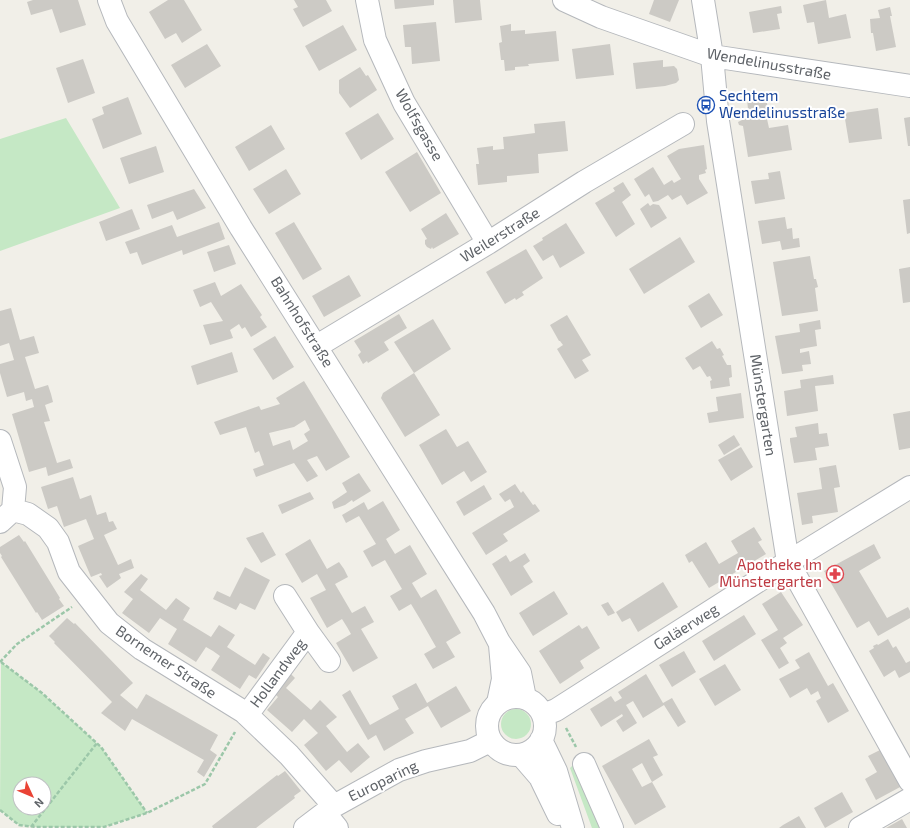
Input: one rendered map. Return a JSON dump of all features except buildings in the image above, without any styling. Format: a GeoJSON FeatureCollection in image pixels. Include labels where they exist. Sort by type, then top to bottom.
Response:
{"type":"FeatureCollection","features":[{"type":"Feature","properties":{"kind":"street","name":"Bahnhofstraße"},"geometry":{"type":"LineString","coordinates":[[109,0],[118,20],[237,221],[480,606],[499,642],[520,674],[525,698]]}},
{"type":"Feature","properties":{"kind":"street","name":"Wolfsgasse"},"geometry":{"type":"LineString","coordinates":[[367,0],[375,40],[404,103],[488,243]]}},
{"type":"Feature","properties":{"kind":"street","name":"Wendelinusstraße"},"geometry":{"type":"LineString","coordinates":[[564,0],[601,17],[712,56],[910,86]]}},
{"type":"Feature","properties":{"kind":"street","name":"Münstergarten"},"geometry":{"type":"LineString","coordinates":[[703,0],[712,56],[718,121],[788,562],[910,781]]}},
{"type":"Feature","properties":{"kind":"street","name":"Weilerstraße"},"geometry":{"type":"LineString","coordinates":[[317,346],[488,243],[584,182],[683,124]]}},
{"type":"Feature","properties":{"kind":"street"},"geometry":{"type":"LineString","coordinates":[[0,440],[15,487],[7,516]]}},
{"type":"Feature","properties":{"kind":"street","name":"Galäerweg"},"geometry":{"type":"LineString","coordinates":[[549,712],[910,487]]}},
{"type":"Feature","properties":{"kind":"street","name":"Bornemer Straße"},"geometry":{"type":"LineString","coordinates":[[7,516],[28,514],[48,528],[58,542],[68,572],[109,623],[142,649],[245,714],[289,755],[332,816]]}},
{"type":"Feature","properties":{"kind":"street","name":"Hollandweg"},"geometry":{"type":"LineString","coordinates":[[285,596],[329,661]]}},
{"type":"Feature","properties":{"kind":"street","name":"Hollandweg"},"geometry":{"type":"LineString","coordinates":[[245,714],[308,632]]}},
{"type":"Feature","properties":{"kind":"street","name":"Bahnhofstraße"},"geometry":{"type":"LineString","coordinates":[[490,741],[486,725],[488,716],[498,703],[503,679],[499,642]]}},
{"type":"Feature","properties":{"kind":"street"},"geometry":{"type":"LineString","coordinates":[[490,741],[498,750],[510,755],[521,755],[529,752],[536,747],[541,740],[549,712],[538,708],[525,698],[516,697],[506,699],[498,703]]}},
{"type":"Feature","properties":{"kind":"street"},"geometry":{"type":"LineString","coordinates":[[541,740],[556,771],[573,828]]}},
{"type":"Feature","properties":{"kind":"street","name":"Europaring"},"geometry":{"type":"LineString","coordinates":[[305,828],[332,816],[399,770],[426,761],[470,751],[490,741]]}},
{"type":"Feature","properties":{"kind":"street"},"geometry":{"type":"LineString","coordinates":[[521,755],[540,777],[565,828]]}},
{"type":"Feature","properties":{"kind":"street"},"geometry":{"type":"LineString","coordinates":[[581,757],[612,828]]}},
{"type":"Feature","properties":{"kind":"street"},"geometry":{"type":"LineString","coordinates":[[860,828],[910,799]]}},
{"type":"Feature","properties":{"kind":"path"},"geometry":{"type":"LineString","coordinates":[[87,596],[17,644],[0,662],[42,692],[97,743],[147,813]]}},
{"type":"Feature","properties":{"kind":"path"},"geometry":{"type":"LineString","coordinates":[[549,712],[581,757]]}},
{"type":"Feature","properties":{"kind":"path"},"geometry":{"type":"LineString","coordinates":[[0,810],[19,825],[31,827],[104,828],[147,813],[206,784],[245,714]]}},
{"type":"Feature","properties":{"kind":"path"},"geometry":{"type":"LineString","coordinates":[[31,827],[97,743]]}},
{"type":"Feature","properties":{"kind":"green space"},"geometry":{"type":"Polygon","coordinates":[[[66,118],[120,208],[0,251],[0,139],[66,118]]]}},
{"type":"Feature","properties":{"kind":"green space"},"geometry":{"type":"Polygon","coordinates":[[[1,662],[42,693],[101,747],[147,813],[104,827],[36,827],[19,825],[0,810],[1,662]]]}},
{"type":"Feature","properties":{"kind":"green space"},"geometry":{"type":"Polygon","coordinates":[[[516,709],[527,713],[531,724],[527,735],[516,739],[505,735],[501,724],[505,713],[516,709]]]}},
{"type":"Feature","properties":{"kind":"green space"},"geometry":{"type":"Polygon","coordinates":[[[576,762],[603,828],[592,828],[570,768],[576,762]]]}},
{"type":"Feature","properties":{"kind":"place","name":"Sechtem Wendelinusstraße"},"geometry":{"type":"Point","coordinates":[706,105]}},
{"type":"Feature","properties":{"kind":"place","name":"Apotheke Im Münstergarten"},"geometry":{"type":"Point","coordinates":[835,574]}}]}
